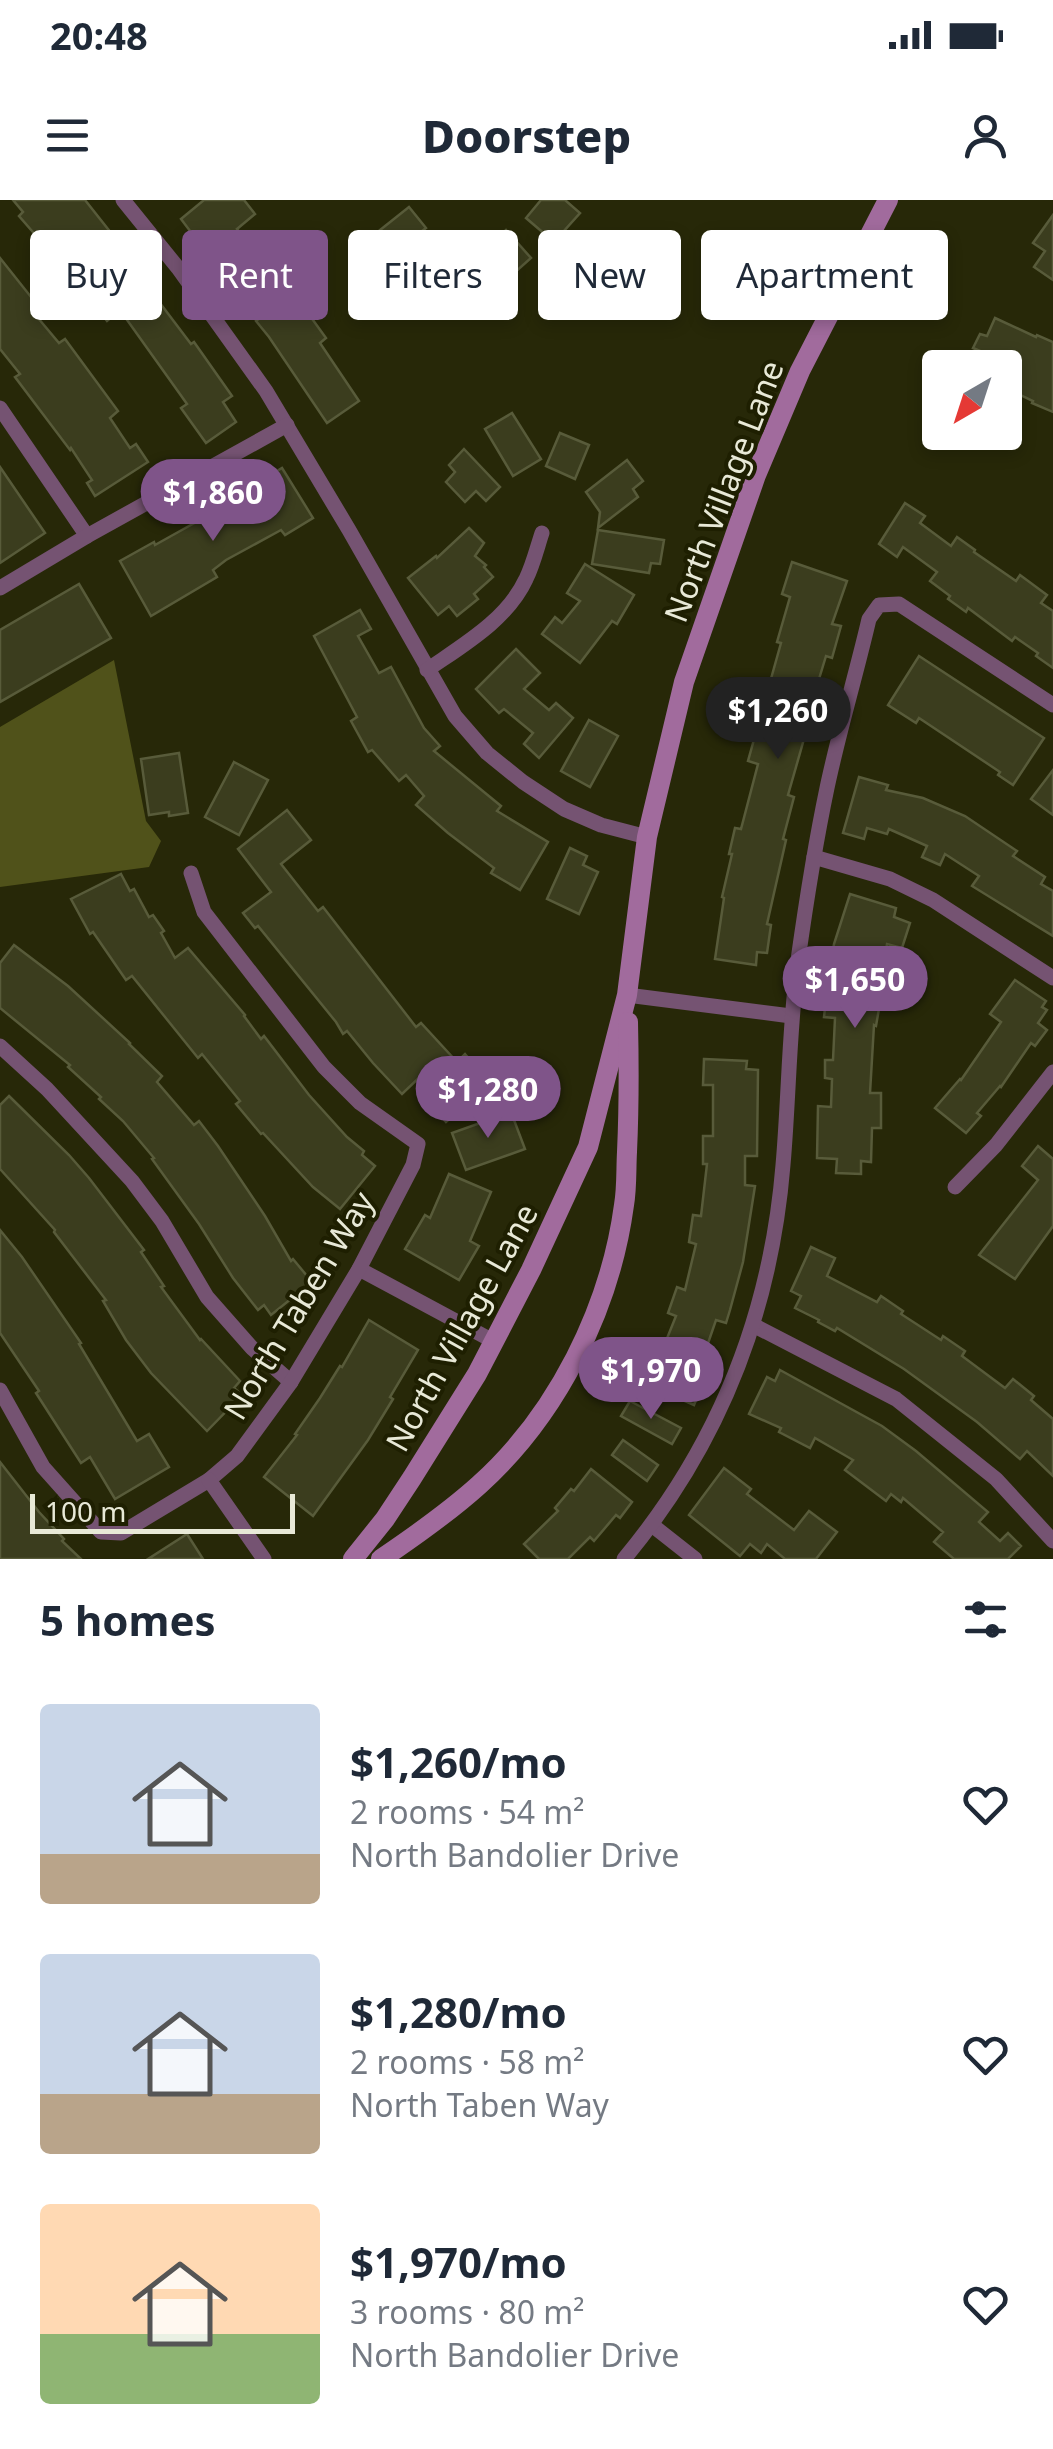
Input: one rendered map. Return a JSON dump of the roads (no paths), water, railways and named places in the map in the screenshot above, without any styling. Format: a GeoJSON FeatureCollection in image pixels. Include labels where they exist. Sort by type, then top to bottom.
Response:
{"type":"FeatureCollection","features":[{"type":"Feature","properties":{"kind":"street"},"geometry":{"type":"LineString","coordinates":[[123,200],[198,295],[266,391],[455,716],[486,753],[564,809],[601,825],[647,837]]}},
{"type":"Feature","properties":{"kind":"street","name":"North Village Lane"},"geometry":{"type":"LineString","coordinates":[[353,1559],[412,1478],[495,1342],[588,1147],[627,995],[647,837],[684,682],[756,475],[800,370],[888,200]]}},
{"type":"Feature","properties":{"kind":"street"},"geometry":{"type":"LineString","coordinates":[[0,408],[87,536]]}},
{"type":"Feature","properties":{"kind":"street"},"geometry":{"type":"LineString","coordinates":[[0,588],[286,425]]}},
{"type":"Feature","properties":{"kind":"street"},"geometry":{"type":"LineString","coordinates":[[427,670],[504,611],[526,580],[542,534]]}},
{"type":"Feature","properties":{"kind":"street"},"geometry":{"type":"LineString","coordinates":[[624,1559],[673,1496],[728,1394],[767,1272],[783,1165],[791,1016],[814,857],[869,619],[880,606],[899,604],[1053,705]]}},
{"type":"Feature","properties":{"kind":"street"},"geometry":{"type":"LineString","coordinates":[[814,857],[876,874],[933,900],[1053,978]]}},
{"type":"Feature","properties":{"kind":"street","name":"North Taben Way"},"geometry":{"type":"LineString","coordinates":[[0,1390],[42,1467],[101,1532],[121,1534],[209,1480],[237,1456],[291,1382],[359,1269],[413,1165],[418,1144],[360,1103],[324,1067],[204,912],[191,873]]}},
{"type":"Feature","properties":{"kind":"street"},"geometry":{"type":"LineString","coordinates":[[627,995],[791,1016]]}},
{"type":"Feature","properties":{"kind":"street","name":"North Village Lane"},"geometry":{"type":"LineString","coordinates":[[381,1559],[442,1516],[512,1450],[560,1384],[586,1334],[615,1252],[625,1202],[627,995]]}},
{"type":"Feature","properties":{"kind":"street"},"geometry":{"type":"LineString","coordinates":[[0,1046],[47,1089],[132,1181],[162,1221],[208,1297],[252,1348],[291,1382]]}},
{"type":"Feature","properties":{"kind":"street"},"geometry":{"type":"LineString","coordinates":[[955,1187],[996,1145],[1053,1072]]}},
{"type":"Feature","properties":{"kind":"street"},"geometry":{"type":"LineString","coordinates":[[359,1269],[495,1342]]}},
{"type":"Feature","properties":{"kind":"street"},"geometry":{"type":"LineString","coordinates":[[753,1324],[896,1399],[996,1479],[1053,1541]]}},
{"type":"Feature","properties":{"kind":"street"},"geometry":{"type":"LineString","coordinates":[[209,1480],[264,1559]]}},
{"type":"Feature","properties":{"kind":"street"},"geometry":{"type":"LineString","coordinates":[[652,1525],[695,1559]]}}]}
